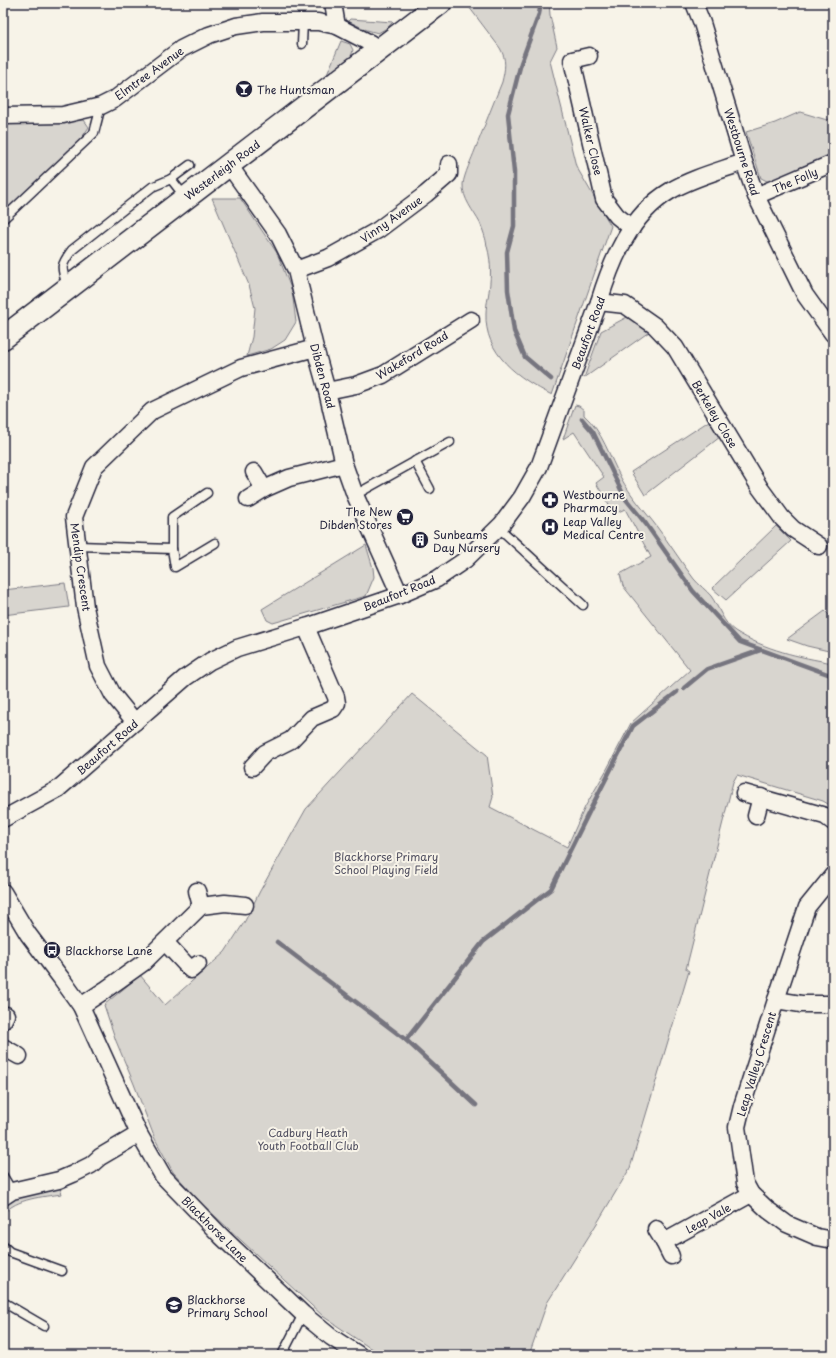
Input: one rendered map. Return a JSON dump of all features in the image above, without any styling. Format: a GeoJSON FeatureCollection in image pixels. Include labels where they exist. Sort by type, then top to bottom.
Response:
{"type":"FeatureCollection","features":[{"type":"Feature","properties":{"kind":"street"},"geometry":{"type":"LineString","coordinates":[[333,3],[337,26]]}},
{"type":"Feature","properties":{"kind":"street","name":"Westerleigh Road"},"geometry":{"type":"LineString","coordinates":[[3,338],[440,3]]}},
{"type":"Feature","properties":{"kind":"street","name":"Westbourne Road"},"geometry":{"type":"LineString","coordinates":[[694,3],[702,23],[744,162],[756,196],[805,295],[833,334]]}},
{"type":"Feature","properties":{"kind":"street","name":"Elmtree Avenue"},"geometry":{"type":"LineString","coordinates":[[3,116],[63,115],[101,106],[115,99],[181,49],[212,39],[236,26],[263,22],[318,22],[337,26],[370,43],[379,51]]}},
{"type":"Feature","properties":{"kind":"street","name":"Walker Close"},"geometry":{"type":"LineString","coordinates":[[589,56],[572,60],[604,199],[616,216],[632,228]]}},
{"type":"Feature","properties":{"kind":"street","name":"Beaufort Road"},"geometry":{"type":"LineString","coordinates":[[3,819],[58,789],[185,678],[210,661],[237,648],[306,627],[400,595],[437,579],[465,560],[498,527],[522,497],[539,467],[607,277],[619,249],[632,228],[648,209],[669,192],[691,181],[744,162]]}},
{"type":"Feature","properties":{"kind":"street","name":"The Folly"},"geometry":{"type":"LineString","coordinates":[[756,196],[830,165],[833,162]]}},
{"type":"Feature","properties":{"kind":"street","name":"Vinny Avenue"},"geometry":{"type":"LineString","coordinates":[[296,270],[328,258],[378,230],[426,194],[449,174],[449,164]]}},
{"type":"Feature","properties":{"kind":"street","name":"Dibden Road"},"geometry":{"type":"LineString","coordinates":[[229,165],[278,234],[296,270],[344,464],[355,495],[400,595]]}},
{"type":"Feature","properties":{"kind":"street","name":"Berkeley Close"},"geometry":{"type":"LineString","coordinates":[[599,302],[625,305],[655,326],[675,347],[760,488],[782,518],[793,529],[819,546]]}},
{"type":"Feature","properties":{"kind":"street","name":"Wakeford Road"},"geometry":{"type":"LineString","coordinates":[[327,391],[356,385],[383,375],[471,320]]}},
{"type":"Feature","properties":{"kind":"street","name":"Mendip Crescent"},"geometry":{"type":"LineString","coordinates":[[135,722],[113,695],[98,666],[85,607],[74,517],[94,467],[152,411],[240,368],[315,348]]}},
{"type":"Feature","properties":{"kind":"street"},"geometry":{"type":"LineString","coordinates":[[248,499],[264,489],[288,478],[344,464]]}},
{"type":"Feature","properties":{"kind":"street"},"geometry":{"type":"LineString","coordinates":[[254,472],[264,489]]}},
{"type":"Feature","properties":{"kind":"street"},"geometry":{"type":"LineString","coordinates":[[252,767],[265,753],[291,740],[312,718],[333,709],[337,703],[336,697],[306,627]]}},
{"type":"Feature","properties":{"kind":"street"},"geometry":{"type":"LineString","coordinates":[[744,792],[825,816],[833,822]]}},
{"type":"Feature","properties":{"kind":"street"},"geometry":{"type":"LineString","coordinates":[[756,816],[761,797]]}},
{"type":"Feature","properties":{"kind":"street","name":"Leap Valley Crescent"},"geometry":{"type":"LineString","coordinates":[[833,876],[807,907],[742,1106],[737,1127],[745,1183],[751,1194],[768,1210],[787,1224],[817,1237],[833,1240]]}},
{"type":"Feature","properties":{"kind":"street","name":"Blackhorse Lane"},"geometry":{"type":"LineString","coordinates":[[3,892],[28,934],[62,978],[80,1006],[139,1134],[163,1176],[221,1236],[303,1314],[331,1337],[359,1355]]}},
{"type":"Feature","properties":{"kind":"street"},"geometry":{"type":"LineString","coordinates":[[80,1006],[143,963],[165,942],[199,899],[245,905]]}},
{"type":"Feature","properties":{"kind":"street"},"geometry":{"type":"LineString","coordinates":[[165,942],[191,970],[198,964]]}},
{"type":"Feature","properties":{"kind":"street"},"geometry":{"type":"LineString","coordinates":[[776,1000],[801,1004],[833,1004]]}},
{"type":"Feature","properties":{"kind":"street"},"geometry":{"type":"LineString","coordinates":[[3,1047],[20,1056]]}},
{"type":"Feature","properties":{"kind":"street"},"geometry":{"type":"LineString","coordinates":[[8,1194],[59,1180],[73,1174],[91,1165],[100,1157],[139,1134]]}},
{"type":"Feature","properties":{"kind":"street","name":"Leap Vale"},"geometry":{"type":"LineString","coordinates":[[664,1242],[751,1194]]}},
{"type":"Feature","properties":{"kind":"lane"},"geometry":{"type":"LineString","coordinates":[[302,44],[304,22]]}},
{"type":"Feature","properties":{"kind":"lane"},"geometry":{"type":"LineString","coordinates":[[3,219],[94,133],[101,106]]}},
{"type":"Feature","properties":{"kind":"lane"},"geometry":{"type":"LineString","coordinates":[[68,288],[62,269],[65,260],[72,250],[152,186],[171,179],[190,165]]}},
{"type":"Feature","properties":{"kind":"lane"},"geometry":{"type":"LineString","coordinates":[[171,179],[186,198]]}},
{"type":"Feature","properties":{"kind":"lane"},"geometry":{"type":"LineString","coordinates":[[355,495],[450,442]]}},
{"type":"Feature","properties":{"kind":"lane"},"geometry":{"type":"LineString","coordinates":[[415,462],[430,489]]}},
{"type":"Feature","properties":{"kind":"lane"},"geometry":{"type":"LineString","coordinates":[[207,493],[172,517],[172,549],[175,567],[215,543]]}},
{"type":"Feature","properties":{"kind":"lane"},"geometry":{"type":"LineString","coordinates":[[498,527],[583,605]]}},
{"type":"Feature","properties":{"kind":"lane"},"geometry":{"type":"LineString","coordinates":[[78,546],[172,549]]}},
{"type":"Feature","properties":{"kind":"lane"},"geometry":{"type":"LineString","coordinates":[[3,1176],[8,1194]]}},
{"type":"Feature","properties":{"kind":"lane"},"geometry":{"type":"LineString","coordinates":[[3,1246],[10,1252],[62,1271]]}},
{"type":"Feature","properties":{"kind":"lane"},"geometry":{"type":"LineString","coordinates":[[3,1302],[44,1326]]}},
{"type":"Feature","properties":{"kind":"lane"},"geometry":{"type":"LineString","coordinates":[[282,1355],[303,1314]]}},
{"type":"Feature","properties":{"kind":"green space"},"geometry":{"type":"Polygon","coordinates":[[[466,3],[549,3],[557,47],[550,61],[576,166],[611,226],[552,395],[527,381],[506,363],[497,352],[491,341],[487,328],[486,311],[490,278],[490,259],[486,240],[480,223],[466,200],[463,184],[468,167],[502,82],[505,69],[504,57],[500,48],[466,3]]]}},
{"type":"Feature","properties":{"kind":"green space"},"geometry":{"type":"Polygon","coordinates":[[[350,19],[393,22],[387,28],[378,33],[367,30],[348,21],[350,19]]]}},
{"type":"Feature","properties":{"kind":"green space"},"geometry":{"type":"Polygon","coordinates":[[[341,41],[350,44],[353,50],[351,57],[326,77],[341,41]]]}},
{"type":"Feature","properties":{"kind":"green space"},"geometry":{"type":"Polygon","coordinates":[[[800,112],[827,120],[833,117],[833,153],[773,182],[761,178],[746,132],[775,123],[800,112]]]}},
{"type":"Feature","properties":{"kind":"green space"},"geometry":{"type":"Polygon","coordinates":[[[84,120],[89,127],[76,146],[3,212],[3,125],[84,120]]]}},
{"type":"Feature","properties":{"kind":"green space"},"geometry":{"type":"Polygon","coordinates":[[[212,198],[240,198],[277,253],[292,291],[296,322],[285,340],[271,349],[247,356],[252,337],[255,308],[249,285],[212,198]]]}},
{"type":"Feature","properties":{"kind":"green space"},"geometry":{"type":"Polygon","coordinates":[[[629,316],[649,332],[584,378],[601,331],[629,316]]]}},
{"type":"Feature","properties":{"kind":"green space"},"geometry":{"type":"Polygon","coordinates":[[[575,405],[584,410],[584,415],[596,429],[629,491],[662,533],[694,579],[714,600],[727,624],[731,628],[746,638],[770,648],[833,663],[833,807],[823,801],[737,775],[733,782],[686,969],[689,971],[630,1168],[547,1303],[529,1355],[388,1355],[370,1348],[324,1317],[203,1205],[173,1172],[155,1139],[116,1041],[104,1005],[140,975],[165,1005],[225,952],[245,921],[306,809],[412,694],[487,755],[493,797],[490,807],[567,847],[585,807],[631,723],[690,670],[623,586],[620,574],[651,557],[625,509],[614,514],[596,483],[604,477],[574,432],[563,439],[575,405]]]}},
{"type":"Feature","properties":{"kind":"green space"},"geometry":{"type":"Polygon","coordinates":[[[709,421],[720,437],[645,495],[631,472],[709,421]]]}},
{"type":"Feature","properties":{"kind":"green space"},"geometry":{"type":"Polygon","coordinates":[[[776,526],[791,541],[726,600],[712,588],[776,526]]]}},
{"type":"Feature","properties":{"kind":"green space"},"geometry":{"type":"Polygon","coordinates":[[[366,545],[373,568],[374,577],[366,596],[273,623],[267,620],[262,609],[366,545]]]}},
{"type":"Feature","properties":{"kind":"green space"},"geometry":{"type":"Polygon","coordinates":[[[65,583],[69,607],[3,615],[3,590],[65,583]]]}},
{"type":"Feature","properties":{"kind":"green space"},"geometry":{"type":"Polygon","coordinates":[[[825,611],[833,619],[833,652],[807,646],[787,639],[825,611]]]}},
{"type":"Feature","properties":{"kind":"green space"},"geometry":{"type":"Polygon","coordinates":[[[60,1188],[62,1194],[38,1197],[23,1201],[3,1214],[3,1206],[15,1198],[60,1188]]]}},
{"type":"Feature","properties":{"kind":"waterway"},"geometry":{"type":"LineString","coordinates":[[541,3],[539,14],[521,63],[508,114],[514,172],[514,226],[507,252],[508,290],[514,331],[525,357],[551,379]]}},
{"type":"Feature","properties":{"kind":"waterway"},"geometry":{"type":"LineString","coordinates":[[582,419],[593,432],[625,498],[646,524],[693,591],[740,642],[833,676]]}},
{"type":"Feature","properties":{"kind":"waterway"},"geometry":{"type":"LineString","coordinates":[[684,688],[707,669],[761,650]]}},
{"type":"Feature","properties":{"kind":"waterway"},"geometry":{"type":"LineString","coordinates":[[406,1040],[483,942],[551,889],[633,726],[677,692]]}},
{"type":"Feature","properties":{"kind":"waterway"},"geometry":{"type":"LineString","coordinates":[[277,942],[406,1040],[476,1105]]}},
{"type":"Feature","properties":{"kind":"place","name":"The Huntsman"},"geometry":{"type":"Point","coordinates":[244,89]}},
{"type":"Feature","properties":{"kind":"place","name":"Westbourne Pharmacy"},"geometry":{"type":"Point","coordinates":[550,500]}},
{"type":"Feature","properties":{"kind":"place","name":"The New Dibden Stores"},"geometry":{"type":"Point","coordinates":[405,517]}},
{"type":"Feature","properties":{"kind":"place","name":"Leap Valley Medical Centre"},"geometry":{"type":"Point","coordinates":[550,527]}},
{"type":"Feature","properties":{"kind":"place","name":"Sunbeams Day Nursery"},"geometry":{"type":"Point","coordinates":[420,540]}},
{"type":"Feature","properties":{"kind":"place","name":"Blackhorse Lane"},"geometry":{"type":"Point","coordinates":[52,950]}},
{"type":"Feature","properties":{"kind":"place","name":"Blackhorse Primary School"},"geometry":{"type":"Point","coordinates":[174,1305]}},
{"type":"Feature","properties":{"kind":"park label","name":"Blackhorse Primary School Playing Field"},"geometry":{"type":"Point","coordinates":[386,862]}},
{"type":"Feature","properties":{"kind":"park label","name":"Cadbury Heath Youth Football Club"},"geometry":{"type":"Point","coordinates":[308,1138]}}]}
